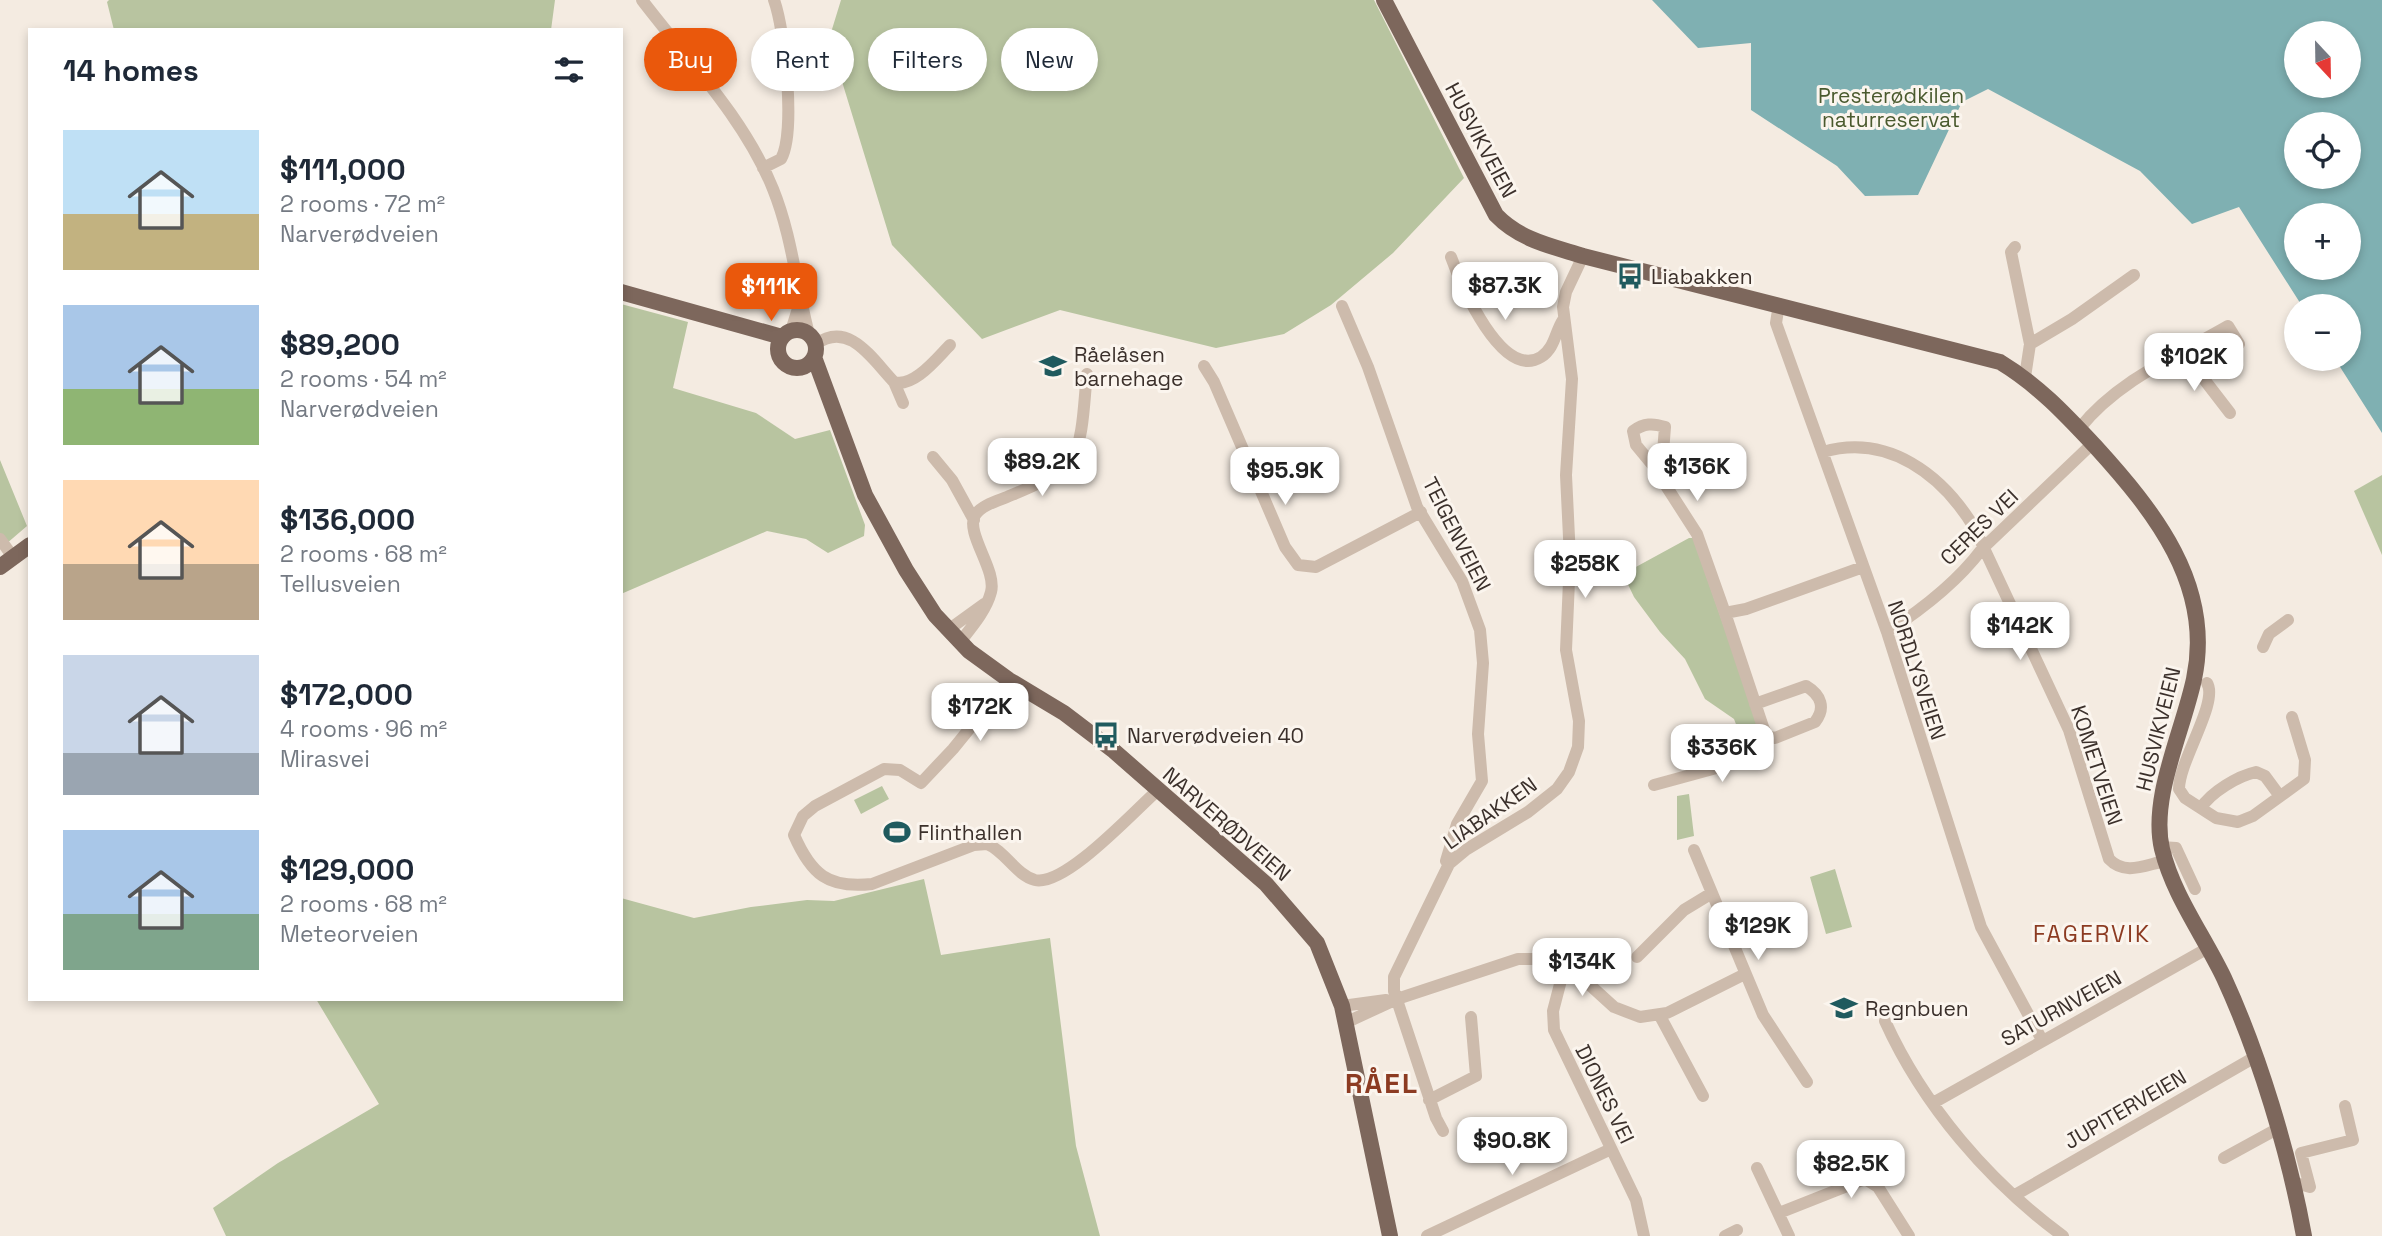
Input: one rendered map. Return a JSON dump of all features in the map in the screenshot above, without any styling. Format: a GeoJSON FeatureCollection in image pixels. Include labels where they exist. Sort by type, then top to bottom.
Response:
{"type":"FeatureCollection","features":[{"type":"Feature","properties":{"kind":"main road","name":"HUSVIKVEIEN"},"geometry":{"type":"LineString","coordinates":[[1384,0],[1496,215],[1508,228],[1583,256],[1983,355],[2025,377],[2079,429],[2136,491],[2158,521],[2189,582],[2197,611],[2198,659],[2160,808],[2163,853],[2239,1012],[2277,1129],[2304,1236]]}},
{"type":"Feature","properties":{"kind":"main road"},"geometry":{"type":"LineString","coordinates":[[623,293],[754,331],[763,330],[784,340],[813,345],[800,368]]}},
{"type":"Feature","properties":{"kind":"main road"},"geometry":{"type":"LineString","coordinates":[[784,340],[788,366],[800,368],[824,384]]}},
{"type":"Feature","properties":{"kind":"main road","name":"NARVERØDVEIEN"},"geometry":{"type":"LineString","coordinates":[[813,345],[855,470],[880,524],[926,603],[948,629],[960,642],[1009,680],[1093,733],[1266,884],[1303,923],[1325,958],[1342,1006],[1390,1236]]}},
{"type":"Feature","properties":{"kind":"main road"},"geometry":{"type":"LineString","coordinates":[[6,562],[28,546]]}},
{"type":"Feature","properties":{"kind":"street"},"geometry":{"type":"LineString","coordinates":[[642,0],[740,129],[763,168],[790,240],[800,302],[813,345],[827,336],[845,335],[894,382],[903,403]]}},
{"type":"Feature","properties":{"kind":"street"},"geometry":{"type":"LineString","coordinates":[[763,168],[781,159],[786,143],[786,60],[783,33],[774,0]]}},
{"type":"Feature","properties":{"kind":"street"},"geometry":{"type":"LineString","coordinates":[[2015,247],[2011,251],[2030,344],[2025,377]]}},
{"type":"Feature","properties":{"kind":"street","name":"LIABAKKEN"},"geometry":{"type":"LineString","coordinates":[[1397,999],[1393,986],[1395,971],[1449,864],[1557,789],[1569,772],[1578,747],[1579,721],[1566,650],[1570,558],[1566,475],[1572,379],[1563,319],[1566,292],[1583,256]]}},
{"type":"Feature","properties":{"kind":"street","name":"LIABAKKEN"},"geometry":{"type":"LineString","coordinates":[[1451,257],[1466,297],[1502,350],[1516,360],[1532,360],[1547,352],[1563,319]]}},
{"type":"Feature","properties":{"kind":"street"},"geometry":{"type":"LineString","coordinates":[[2030,344],[2072,319],[2134,275]]}},
{"type":"Feature","properties":{"kind":"street"},"geometry":{"type":"LineString","coordinates":[[784,340],[800,302]]}},
{"type":"Feature","properties":{"kind":"street","name":"NORDLYSVEIEN"},"geometry":{"type":"LineString","coordinates":[[1779,304],[1776,323],[1887,632],[1981,927],[2042,1040]]}},
{"type":"Feature","properties":{"kind":"street","name":"TEIGENVEIEN"},"geometry":{"type":"LineString","coordinates":[[1342,306],[1368,367],[1421,513],[1457,572],[1476,612],[1480,630],[1483,663],[1478,734],[1483,775],[1452,836],[1446,861],[1449,864]]}},
{"type":"Feature","properties":{"kind":"street"},"geometry":{"type":"LineString","coordinates":[[2079,429],[2122,389],[2155,366],[2228,327],[2239,344]]}},
{"type":"Feature","properties":{"kind":"street"},"geometry":{"type":"LineString","coordinates":[[894,382],[900,384],[913,379],[950,345]]}},
{"type":"Feature","properties":{"kind":"street"},"geometry":{"type":"LineString","coordinates":[[2183,352],[2230,413]]}},
{"type":"Feature","properties":{"kind":"street"},"geometry":{"type":"LineString","coordinates":[[1204,366],[1214,382],[1285,547],[1297,565],[1316,567],[1421,513]]}},
{"type":"Feature","properties":{"kind":"street"},"geometry":{"type":"LineString","coordinates":[[974,520],[984,507],[1051,474],[1073,457],[1087,374]]}},
{"type":"Feature","properties":{"kind":"street","name":"CERES VEI"},"geometry":{"type":"LineString","coordinates":[[1887,632],[1908,619],[1971,564],[1983,549],[2092,444]]}},
{"type":"Feature","properties":{"kind":"street","name":"KOMETVEIEN"},"geometry":{"type":"LineString","coordinates":[[1823,452],[1839,447],[1863,447],[1915,463],[1939,481],[1961,507],[2065,720],[2109,859],[2117,867],[2127,870],[2163,853]]}},
{"type":"Feature","properties":{"kind":"street"},"geometry":{"type":"LineString","coordinates":[[933,457],[952,480],[974,520],[991,578],[991,591],[987,602],[960,642]]}},
{"type":"Feature","properties":{"kind":"street"},"geometry":{"type":"LineString","coordinates":[[1660,474],[1697,534],[1755,704],[1767,736],[1775,738],[1815,722],[1822,709],[1819,698],[1809,687],[1803,686],[1755,704]]}},
{"type":"Feature","properties":{"kind":"street"},"geometry":{"type":"LineString","coordinates":[[0,539],[6,562]]}},
{"type":"Feature","properties":{"kind":"street"},"geometry":{"type":"LineString","coordinates":[[1725,613],[1746,609],[1863,567]]}},
{"type":"Feature","properties":{"kind":"street"},"geometry":{"type":"LineString","coordinates":[[948,629],[987,602]]}},
{"type":"Feature","properties":{"kind":"street"},"geometry":{"type":"LineString","coordinates":[[2263,647],[2269,634],[2288,620]]}},
{"type":"Feature","properties":{"kind":"street"},"geometry":{"type":"LineString","coordinates":[[1009,680],[953,750],[921,783],[900,770],[884,769],[815,806],[803,816],[794,835],[807,863],[823,877],[855,886],[901,874],[974,845],[987,844],[1028,876],[1036,880],[1049,879],[1077,863],[1157,791]]}},
{"type":"Feature","properties":{"kind":"street"},"geometry":{"type":"LineString","coordinates":[[2207,683],[2211,689],[2210,701],[2191,743],[2179,783],[2185,798],[2223,821],[2238,822],[2253,816],[2297,784],[2306,772],[2292,717]]}},
{"type":"Feature","properties":{"kind":"street"},"geometry":{"type":"LineString","coordinates":[[1654,785],[1720,767],[1763,727]]}},
{"type":"Feature","properties":{"kind":"street"},"geometry":{"type":"LineString","coordinates":[[2201,808],[2207,800],[2236,779],[2256,772],[2266,776],[2279,796]]}},
{"type":"Feature","properties":{"kind":"street"},"geometry":{"type":"LineString","coordinates":[[2163,853],[2176,848],[2195,890]]}},
{"type":"Feature","properties":{"kind":"street"},"geometry":{"type":"LineString","coordinates":[[1694,850],[1772,1032],[1807,1082]]}},
{"type":"Feature","properties":{"kind":"street"},"geometry":{"type":"LineString","coordinates":[[1637,957],[1677,916],[1712,893]]}},
{"type":"Feature","properties":{"kind":"street","name":"SATURNVEIEN"},"geometry":{"type":"LineString","coordinates":[[1933,1103],[2208,948]]}},
{"type":"Feature","properties":{"kind":"street"},"geometry":{"type":"LineString","coordinates":[[1346,1023],[1397,999],[1518,959],[1544,959],[1565,965],[1580,973],[1621,1011],[1640,1017],[1660,1016],[1745,974]]}},
{"type":"Feature","properties":{"kind":"street","name":"DIONES VEI"},"geometry":{"type":"LineString","coordinates":[[1565,965],[1553,1012],[1554,1030],[1636,1200],[1644,1236]]}},
{"type":"Feature","properties":{"kind":"street"},"geometry":{"type":"LineString","coordinates":[[1342,1006],[1397,999]]}},
{"type":"Feature","properties":{"kind":"street"},"geometry":{"type":"LineString","coordinates":[[1397,999],[1406,1018],[1429,1100],[1443,1131]]}},
{"type":"Feature","properties":{"kind":"street"},"geometry":{"type":"LineString","coordinates":[[1660,1016],[1703,1096]]}},
{"type":"Feature","properties":{"kind":"street"},"geometry":{"type":"LineString","coordinates":[[1429,1100],[1476,1076],[1471,1017]]}},
{"type":"Feature","properties":{"kind":"street"},"geometry":{"type":"LineString","coordinates":[[1885,1021],[1933,1103],[1968,1148],[2015,1195],[2063,1236]]}},
{"type":"Feature","properties":{"kind":"street","name":"JUPITERVEIEN"},"geometry":{"type":"LineString","coordinates":[[2015,1195],[2255,1057]]}},
{"type":"Feature","properties":{"kind":"street"},"geometry":{"type":"LineString","coordinates":[[2292,1182],[2310,1187],[2301,1153],[2353,1140],[2345,1106]]}},
{"type":"Feature","properties":{"kind":"street"},"geometry":{"type":"LineString","coordinates":[[2224,1158],[2277,1129]]}},
{"type":"Feature","properties":{"kind":"street"},"geometry":{"type":"LineString","coordinates":[[1427,1236],[1611,1149]]}},
{"type":"Feature","properties":{"kind":"street"},"geometry":{"type":"LineString","coordinates":[[1757,1168],[1789,1236]]}},
{"type":"Feature","properties":{"kind":"street"},"geometry":{"type":"LineString","coordinates":[[1779,1213],[1865,1178],[1878,1187],[1909,1236]]}},
{"type":"Feature","properties":{"kind":"green space"},"geometry":{"type":"Polygon","coordinates":[[[555,0],[551,28],[114,28],[107,2],[555,0]]]}},
{"type":"Feature","properties":{"kind":"green space"},"geometry":{"type":"Polygon","coordinates":[[[841,0],[1374,0],[1464,178],[1393,253],[1331,305],[1284,334],[1216,348],[1060,310],[982,339],[892,245],[845,91],[854,91],[854,28],[832,28],[841,0]]]}},
{"type":"Feature","properties":{"kind":"green space"},"geometry":{"type":"Polygon","coordinates":[[[623,305],[688,322],[673,388],[756,413],[795,439],[830,430],[865,525],[864,536],[828,553],[806,539],[767,531],[623,593],[623,305]]]}},
{"type":"Feature","properties":{"kind":"green space"},"geometry":{"type":"Polygon","coordinates":[[[0,460],[27,526],[6,544],[0,535],[0,460]]]}},
{"type":"Feature","properties":{"kind":"green space"},"geometry":{"type":"Polygon","coordinates":[[[2382,475],[2382,555],[2354,491],[2382,475]]]}},
{"type":"Feature","properties":{"kind":"green space"},"geometry":{"type":"Polygon","coordinates":[[[1693,538],[1758,724],[1742,740],[1734,719],[1705,699],[1685,659],[1660,632],[1634,597],[1623,574],[1693,538]]]}},
{"type":"Feature","properties":{"kind":"green space"},"geometry":{"type":"Polygon","coordinates":[[[882,786],[889,799],[861,814],[854,800],[882,786]]]}},
{"type":"Feature","properties":{"kind":"green space"},"geometry":{"type":"Polygon","coordinates":[[[1689,794],[1694,836],[1677,840],[1677,796],[1689,794]]]}},
{"type":"Feature","properties":{"kind":"green space"},"geometry":{"type":"Polygon","coordinates":[[[1835,869],[1852,927],[1826,934],[1810,877],[1835,869]]]}},
{"type":"Feature","properties":{"kind":"green space"},"geometry":{"type":"Polygon","coordinates":[[[924,879],[941,955],[1050,938],[1076,1146],[1100,1236],[226,1236],[213,1208],[278,1163],[379,1104],[317,1001],[623,1001],[623,899],[694,918],[807,900],[834,901],[924,879]]]}},
{"type":"Feature","properties":{"kind":"water","name":"Presterødkilen naturreservat"},"geometry":{"type":"Polygon","coordinates":[[[1652,0],[2382,0],[2382,433],[2343,371],[2361,371],[2361,294],[2294,294],[2285,280],[2361,280],[2361,203],[2284,203],[2284,278],[2239,207],[2192,224],[2140,171],[1988,89],[1962,102],[1918,195],[1865,196],[1837,166],[1751,110],[1751,43],[1698,48],[1652,0]]]}},
{"type":"Feature","properties":{"kind":"place","name":"Liabakken"},"geometry":{"type":"Point","coordinates":[1630,276]}},
{"type":"Feature","properties":{"kind":"place","name":"Råelåsen barnehage"},"geometry":{"type":"Point","coordinates":[1053,366]}},
{"type":"Feature","properties":{"kind":"place","name":"Narverødveien 40"},"geometry":{"type":"Point","coordinates":[1106,735]}},
{"type":"Feature","properties":{"kind":"place","name":"Flinthallen"},"geometry":{"type":"Point","coordinates":[897,832]}},
{"type":"Feature","properties":{"kind":"place","name":"Regnbuen"},"geometry":{"type":"Point","coordinates":[1844,1008]}},
{"type":"Feature","properties":{"kind":"district","name":"FAGERVIK"},"geometry":{"type":"Point","coordinates":[2092,934]}},
{"type":"Feature","properties":{"kind":"district","name":"RÅEL"},"geometry":{"type":"Point","coordinates":[1382,1083]}}]}
